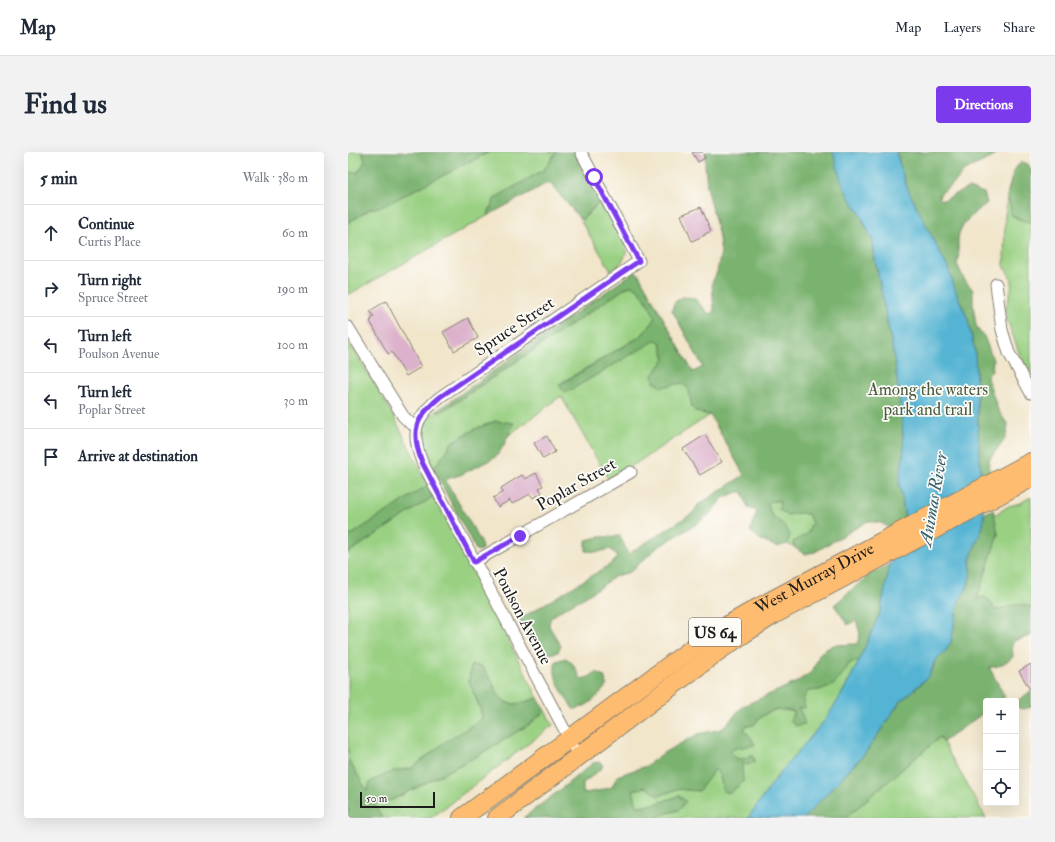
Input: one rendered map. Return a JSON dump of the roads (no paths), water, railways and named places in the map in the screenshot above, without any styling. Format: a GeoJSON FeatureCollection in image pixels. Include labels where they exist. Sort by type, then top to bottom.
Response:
{"type":"FeatureCollection","features":[{"type":"Feature","properties":{"kind":"highway","name":"West Murray Drive"},"geometry":{"type":"LineString","coordinates":[[579,756],[744,633],[873,554],[1031,462]]}},
{"type":"Feature","properties":{"kind":"highway","name":"West Murray Drive"},"geometry":{"type":"LineString","coordinates":[[569,738],[709,636],[767,602],[1002,494],[1031,478]]}},
{"type":"Feature","properties":{"kind":"highway","name":"US 64"},"geometry":{"type":"LineString","coordinates":[[462,818],[569,738]]}},
{"type":"Feature","properties":{"kind":"highway","name":"US 64"},"geometry":{"type":"LineString","coordinates":[[497,818],[579,756]]}},
{"type":"Feature","properties":{"kind":"street","name":"Spruce Street"},"geometry":{"type":"LineString","coordinates":[[417,427],[424,412],[440,397],[639,261],[581,152]]}},
{"type":"Feature","properties":{"kind":"street"},"geometry":{"type":"LineString","coordinates":[[996,284],[1002,330],[1009,353],[1031,393]]}},
{"type":"Feature","properties":{"kind":"street"},"geometry":{"type":"LineString","coordinates":[[348,327],[403,416],[417,427]]}},
{"type":"Feature","properties":{"kind":"street","name":"Poulson Avenue"},"geometry":{"type":"LineString","coordinates":[[417,427],[416,437],[418,451],[422,462],[474,562],[579,756]]}},
{"type":"Feature","properties":{"kind":"street","name":"Poplar Street"},"geometry":{"type":"LineString","coordinates":[[474,562],[631,472]]}},
{"type":"Feature","properties":{"kind":"water","name":"Animas River"},"geometry":{"type":"Polygon","coordinates":[[[833,152],[896,152],[907,188],[948,268],[967,317],[975,351],[979,454],[984,514],[983,526],[970,560],[971,572],[967,588],[958,603],[951,642],[945,652],[935,660],[929,676],[899,703],[866,752],[804,818],[748,818],[779,774],[825,720],[840,697],[856,667],[880,613],[890,564],[905,520],[899,484],[904,450],[902,420],[894,357],[873,242],[859,212],[848,196],[840,178],[833,152]]]}},
{"type":"Feature","properties":{"kind":"park label","name":"Among the waters park and trail"},"geometry":{"type":"Point","coordinates":[928,399]}}]}
